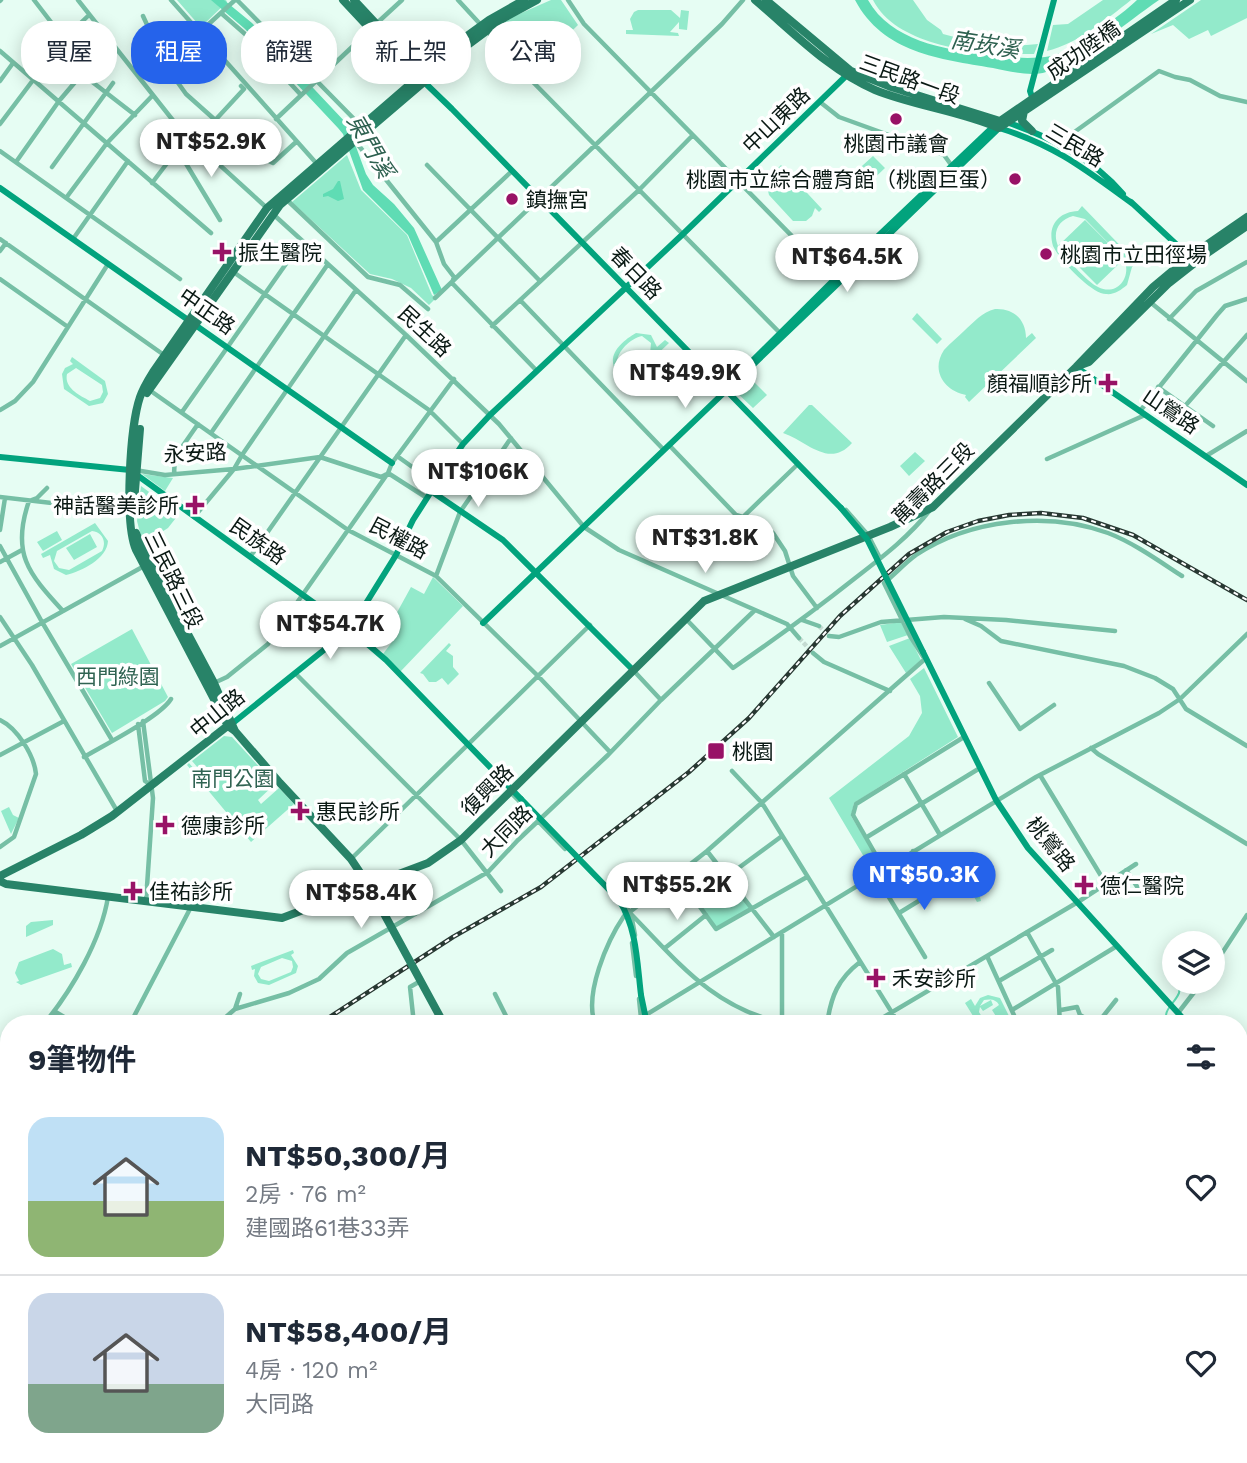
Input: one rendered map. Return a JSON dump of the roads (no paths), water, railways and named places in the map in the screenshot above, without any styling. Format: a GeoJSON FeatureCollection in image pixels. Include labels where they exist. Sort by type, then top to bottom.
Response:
{"type":"FeatureCollection","features":[{"type":"Feature","properties":{"kind":"main road","name":"春日路"},"geometry":{"type":"LineString","coordinates":[[343,0],[366,21]]}},
{"type":"Feature","properties":{"kind":"main road","name":"春日路"},"geometry":{"type":"LineString","coordinates":[[354,0],[369,21]]}},
{"type":"Feature","properties":{"kind":"main road"},"geometry":{"type":"LineString","coordinates":[[471,38],[524,0]]}},
{"type":"Feature","properties":{"kind":"main road"},"geometry":{"type":"LineString","coordinates":[[484,28],[537,0]]}},
{"type":"Feature","properties":{"kind":"main road","name":"三民路一段"},"geometry":{"type":"LineString","coordinates":[[755,0],[849,73],[928,103],[1000,124]]}},
{"type":"Feature","properties":{"kind":"main road","name":"三民路一段"},"geometry":{"type":"LineString","coordinates":[[766,0],[849,73]]}},
{"type":"Feature","properties":{"kind":"main road"},"geometry":{"type":"LineString","coordinates":[[1169,8],[1177,0]]}},
{"type":"Feature","properties":{"kind":"main road"},"geometry":{"type":"LineString","coordinates":[[1169,8],[1190,0]]}},
{"type":"Feature","properties":{"kind":"main road","name":"成功陸橋"},"geometry":{"type":"LineString","coordinates":[[1033,101],[1169,8]]}},
{"type":"Feature","properties":{"kind":"main road"},"geometry":{"type":"LineString","coordinates":[[192,323],[232,271],[270,211],[414,84]]}},
{"type":"Feature","properties":{"kind":"main road"},"geometry":{"type":"LineString","coordinates":[[1000,124],[1024,111],[1033,101]]}},
{"type":"Feature","properties":{"kind":"main road"},"geometry":{"type":"LineString","coordinates":[[1000,124],[1033,101]]}},
{"type":"Feature","properties":{"kind":"main road"},"geometry":{"type":"LineString","coordinates":[[1024,111],[1022,121],[1032,131]]}},
{"type":"Feature","properties":{"kind":"main road"},"geometry":{"type":"LineString","coordinates":[[192,323],[229,261],[270,211],[317,164],[349,142]]}},
{"type":"Feature","properties":{"kind":"main road"},"geometry":{"type":"LineString","coordinates":[[1076,367],[1143,297],[1247,217]]}},
{"type":"Feature","properties":{"kind":"main road"},"geometry":{"type":"LineString","coordinates":[[1076,367],[1089,362],[1192,259],[1247,227]]}},
{"type":"Feature","properties":{"kind":"main road","name":"三民路三段"},"geometry":{"type":"LineString","coordinates":[[192,323],[164,355],[146,388],[131,512],[132,542],[147,564],[232,727],[351,859],[369,886],[439,1015]]}},
{"type":"Feature","properties":{"kind":"main road","name":"三民路三段"},"geometry":{"type":"LineString","coordinates":[[146,388],[192,323]]}},
{"type":"Feature","properties":{"kind":"main road","name":"萬壽路三段"},"geometry":{"type":"LineString","coordinates":[[933,507],[1076,367]]}},
{"type":"Feature","properties":{"kind":"main road","name":"復興路"},"geometry":{"type":"LineString","coordinates":[[0,878],[6,884],[282,918],[428,863],[461,840],[704,601],[890,527],[933,507]]}},
{"type":"Feature","properties":{"kind":"main road","name":"中山路"},"geometry":{"type":"LineString","coordinates":[[0,878],[118,812],[232,727]]}},
{"type":"Feature","properties":{"kind":"street"},"geometry":{"type":"LineString","coordinates":[[34,0],[50,21]]}},
{"type":"Feature","properties":{"kind":"street","name":"民生路"},"geometry":{"type":"LineString","coordinates":[[78,0],[179,128],[454,379],[511,438],[584,527],[619,550],[787,624],[790,628]]}},
{"type":"Feature","properties":{"kind":"street"},"geometry":{"type":"LineString","coordinates":[[171,0],[190,21]]}},
{"type":"Feature","properties":{"kind":"street"},"geometry":{"type":"LineString","coordinates":[[212,21],[236,0],[257,21]]}},
{"type":"Feature","properties":{"kind":"street"},"geometry":{"type":"LineString","coordinates":[[379,21],[402,0]]}},
{"type":"Feature","properties":{"kind":"street"},"geometry":{"type":"LineString","coordinates":[[458,0],[528,78],[782,335]]}},
{"type":"Feature","properties":{"kind":"street"},"geometry":{"type":"LineString","coordinates":[[568,0],[584,24],[836,281]]}},
{"type":"Feature","properties":{"kind":"street"},"geometry":{"type":"LineString","coordinates":[[435,298],[722,24],[743,0]]}},
{"type":"Feature","properties":{"kind":"street"},"geometry":{"type":"LineString","coordinates":[[1033,101],[1032,82],[1054,0]]}},
{"type":"Feature","properties":{"kind":"street"},"geometry":{"type":"LineString","coordinates":[[222,12],[303,93]]}},
{"type":"Feature","properties":{"kind":"street"},"geometry":{"type":"LineString","coordinates":[[83,21],[89,15]]}},
{"type":"Feature","properties":{"kind":"street"},"geometry":{"type":"LineString","coordinates":[[143,16],[175,80],[186,94],[252,153],[274,163],[297,142]]}},
{"type":"Feature","properties":{"kind":"street"},"geometry":{"type":"LineString","coordinates":[[337,60],[351,47]]}},
{"type":"Feature","properties":{"kind":"street"},"geometry":{"type":"LineString","coordinates":[[0,51],[21,69]]}},
{"type":"Feature","properties":{"kind":"street"},"geometry":{"type":"LineString","coordinates":[[0,81],[13,62]]}},
{"type":"Feature","properties":{"kind":"street"},"geometry":{"type":"LineString","coordinates":[[227,63],[317,164]]}},
{"type":"Feature","properties":{"kind":"street"},"geometry":{"type":"LineString","coordinates":[[1058,147],[1159,71],[1190,80],[1220,96],[1247,102]]}},
{"type":"Feature","properties":{"kind":"street","name":"中山東路"},"geometry":{"type":"LineString","coordinates":[[511,395],[849,73]]}},
{"type":"Feature","properties":{"kind":"street"},"geometry":{"type":"LineString","coordinates":[[0,124],[28,84]]}},
{"type":"Feature","properties":{"kind":"street"},"geometry":{"type":"LineString","coordinates":[[38,84],[211,233]]}},
{"type":"Feature","properties":{"kind":"street"},"geometry":{"type":"LineString","coordinates":[[16,162],[74,84]]}},
{"type":"Feature","properties":{"kind":"street"},"geometry":{"type":"LineString","coordinates":[[95,84],[135,115]]}},
{"type":"Feature","properties":{"kind":"street"},"geometry":{"type":"LineString","coordinates":[[52,167],[112,84]]}},
{"type":"Feature","properties":{"kind":"street"},"geometry":{"type":"LineString","coordinates":[[276,118],[312,84]]}},
{"type":"Feature","properties":{"kind":"street"},"geometry":{"type":"LineString","coordinates":[[320,84],[363,129]]}},
{"type":"Feature","properties":{"kind":"street","name":"春日路"},"geometry":{"type":"LineString","coordinates":[[427,84],[798,464],[866,536],[878,560]]}},
{"type":"Feature","properties":{"kind":"street"},"geometry":{"type":"LineString","coordinates":[[152,183],[171,158],[194,142],[215,121],[244,89],[241,86]]}},
{"type":"Feature","properties":{"kind":"street"},"geometry":{"type":"LineString","coordinates":[[66,198],[107,143],[153,96]]}},
{"type":"Feature","properties":{"kind":"street"},"geometry":{"type":"LineString","coordinates":[[820,102],[839,117],[944,155],[953,169]]}},
{"type":"Feature","properties":{"kind":"street"},"geometry":{"type":"LineString","coordinates":[[483,623],[1000,124]]}},
{"type":"Feature","properties":{"kind":"street","name":"三民路"},"geometry":{"type":"LineString","coordinates":[[1000,124],[1032,131],[1103,173],[1192,259]]}},
{"type":"Feature","properties":{"kind":"street","name":"三民路"},"geometry":{"type":"LineString","coordinates":[[1000,124],[1058,147]]}},
{"type":"Feature","properties":{"kind":"street"},"geometry":{"type":"LineString","coordinates":[[492,326],[639,190],[693,135]]}},
{"type":"Feature","properties":{"kind":"street"},"geometry":{"type":"LineString","coordinates":[[349,142],[436,242],[444,264],[454,277],[452,283]]}},
{"type":"Feature","properties":{"kind":"street"},"geometry":{"type":"LineString","coordinates":[[0,151],[180,279]]}},
{"type":"Feature","properties":{"kind":"street"},"geometry":{"type":"LineString","coordinates":[[179,152],[220,220]]}},
{"type":"Feature","properties":{"kind":"street"},"geometry":{"type":"LineString","coordinates":[[73,239],[128,161]]}},
{"type":"Feature","properties":{"kind":"street"},"geometry":{"type":"LineString","coordinates":[[427,165],[540,281]]}},
{"type":"Feature","properties":{"kind":"street"},"geometry":{"type":"LineString","coordinates":[[436,242],[512,171]]}},
{"type":"Feature","properties":{"kind":"street","name":"中正路"},"geometry":{"type":"LineString","coordinates":[[0,188],[392,463]]}},
{"type":"Feature","properties":{"kind":"street"},"geometry":{"type":"LineString","coordinates":[[286,199],[368,277],[400,285],[428,309]]}},
{"type":"Feature","properties":{"kind":"street"},"geometry":{"type":"LineString","coordinates":[[0,239],[164,355]]}},
{"type":"Feature","properties":{"kind":"street"},"geometry":{"type":"LineString","coordinates":[[182,412],[302,241]]}},
{"type":"Feature","properties":{"kind":"street"},"geometry":{"type":"LineString","coordinates":[[0,251],[5,243]]}},
{"type":"Feature","properties":{"kind":"street"},"geometry":{"type":"LineString","coordinates":[[229,261],[232,271],[429,410],[463,444]]}},
{"type":"Feature","properties":{"kind":"street"},"geometry":{"type":"LineString","coordinates":[[1169,318],[1196,291],[1247,262]]}},
{"type":"Feature","properties":{"kind":"street"},"geometry":{"type":"LineString","coordinates":[[0,410],[24,394],[108,264]]}},
{"type":"Feature","properties":{"kind":"street"},"geometry":{"type":"LineString","coordinates":[[211,433],[328,264]]}},
{"type":"Feature","properties":{"kind":"street"},"geometry":{"type":"LineString","coordinates":[[0,279],[68,327]]}},
{"type":"Feature","properties":{"kind":"street"},"geometry":{"type":"LineString","coordinates":[[452,283],[536,370]]}},
{"type":"Feature","properties":{"kind":"street"},"geometry":{"type":"LineString","coordinates":[[194,518],[234,470],[287,388],[356,290]]}},
{"type":"Feature","properties":{"kind":"street"},"geometry":{"type":"LineString","coordinates":[[1047,459],[1142,413],[1158,387],[1226,306],[1247,299]]}},
{"type":"Feature","properties":{"kind":"street"},"geometry":{"type":"LineString","coordinates":[[520,300],[736,515],[757,521],[774,533],[801,589],[817,608]]}},
{"type":"Feature","properties":{"kind":"street"},"geometry":{"type":"LineString","coordinates":[[1149,302],[1247,381]]}},
{"type":"Feature","properties":{"kind":"street"},"geometry":{"type":"LineString","coordinates":[[250,557],[406,335]]}},
{"type":"Feature","properties":{"kind":"street"},"geometry":{"type":"LineString","coordinates":[[1185,406],[1247,335]]}},
{"type":"Feature","properties":{"kind":"street","name":"山鶯路"},"geometry":{"type":"LineString","coordinates":[[1076,367],[1247,485]]}},
{"type":"Feature","properties":{"kind":"street"},"geometry":{"type":"LineString","coordinates":[[210,685],[227,677],[268,644],[429,410],[454,379]]}},
{"type":"Feature","properties":{"kind":"street"},"geometry":{"type":"LineString","coordinates":[[1158,387],[1213,426]]}},
{"type":"Feature","properties":{"kind":"street","name":"民權路"},"geometry":{"type":"LineString","coordinates":[[146,388],[348,530],[436,576],[538,676],[610,752]]}},
{"type":"Feature","properties":{"kind":"street","name":"中山路"},"geometry":{"type":"LineString","coordinates":[[232,727],[294,672],[350,629],[429,495],[463,444],[511,395]]}},
{"type":"Feature","properties":{"kind":"street"},"geometry":{"type":"LineString","coordinates":[[174,474],[175,457],[198,424]]}},
{"type":"Feature","properties":{"kind":"street"},"geometry":{"type":"LineString","coordinates":[[1206,457],[1247,431]]}},
{"type":"Feature","properties":{"kind":"street"},"geometry":{"type":"LineString","coordinates":[[436,576],[460,512],[511,438]]}},
{"type":"Feature","properties":{"kind":"street"},"geometry":{"type":"LineString","coordinates":[[397,456],[436,484]]}},
{"type":"Feature","properties":{"kind":"street","name":"永安路"},"geometry":{"type":"LineString","coordinates":[[0,457],[174,474],[234,470],[320,457],[381,477],[388,473]]}},
{"type":"Feature","properties":{"kind":"street"},"geometry":{"type":"LineString","coordinates":[[743,517],[798,464]]}},
{"type":"Feature","properties":{"kind":"street","name":"民族路"},"geometry":{"type":"LineString","coordinates":[[135,472],[194,518],[350,629],[386,660],[619,900],[630,920],[634,938],[644,1015]]}},
{"type":"Feature","properties":{"kind":"street"},"geometry":{"type":"LineString","coordinates":[[388,473],[460,512],[503,540],[590,625],[661,700]]}},
{"type":"Feature","properties":{"kind":"street"},"geometry":{"type":"LineString","coordinates":[[29,501],[37,498],[47,488]]}},
{"type":"Feature","properties":{"kind":"street","name":"春日路"},"geometry":{"type":"LineString","coordinates":[[821,489],[867,539],[924,656]]}},
{"type":"Feature","properties":{"kind":"street"},"geometry":{"type":"LineString","coordinates":[[0,530],[3,498],[131,512]]}},
{"type":"Feature","properties":{"kind":"street"},"geometry":{"type":"LineString","coordinates":[[29,501],[20,534],[22,550],[36,579],[63,611]]}},
{"type":"Feature","properties":{"kind":"street","name":"萬壽路三段"},"geometry":{"type":"LineString","coordinates":[[802,620],[878,560],[916,527],[933,507]]}},
{"type":"Feature","properties":{"kind":"street"},"geometry":{"type":"LineString","coordinates":[[890,578],[924,551],[967,532],[1025,521],[1060,522],[1088,527],[1121,540],[1182,576]]}},
{"type":"Feature","properties":{"kind":"street"},"geometry":{"type":"LineString","coordinates":[[0,546],[3,560],[112,740]]}},
{"type":"Feature","properties":{"kind":"street"},"geometry":{"type":"LineString","coordinates":[[3,560],[22,550]]}},
{"type":"Feature","properties":{"kind":"street"},"geometry":{"type":"LineString","coordinates":[[0,646],[147,564]]}},
{"type":"Feature","properties":{"kind":"street","name":"桃鶯路"},"geometry":{"type":"LineString","coordinates":[[924,656],[920,655],[884,583],[890,578],[925,651],[924,656],[996,800],[1028,848],[1178,1013]]}},
{"type":"Feature","properties":{"kind":"street","name":"大同路"},"geometry":{"type":"LineString","coordinates":[[235,1009],[289,993],[319,979],[347,953],[488,872],[754,611]]}},
{"type":"Feature","properties":{"kind":"street"},"geometry":{"type":"LineString","coordinates":[[829,636],[839,637],[901,617],[906,612]]}},
{"type":"Feature","properties":{"kind":"street"},"geometry":{"type":"LineString","coordinates":[[0,617],[118,812]]}},
{"type":"Feature","properties":{"kind":"street"},"geometry":{"type":"LineString","coordinates":[[901,617],[909,620],[944,617],[997,619],[1115,631]]}},
{"type":"Feature","properties":{"kind":"street"},"geometry":{"type":"LineString","coordinates":[[685,619],[733,668],[802,620],[820,626]]}},
{"type":"Feature","properties":{"kind":"street"},"geometry":{"type":"LineString","coordinates":[[965,619],[981,626],[1001,641],[1124,666],[1155,678],[1173,689],[1186,709],[1247,747]]}},
{"type":"Feature","properties":{"kind":"street"},"geometry":{"type":"LineString","coordinates":[[351,859],[590,625]]}},
{"type":"Feature","properties":{"kind":"street"},"geometry":{"type":"LineString","coordinates":[[790,628],[799,638]]}},
{"type":"Feature","properties":{"kind":"street"},"geometry":{"type":"LineString","coordinates":[[650,1015],[996,800],[1159,713],[1180,699],[1247,634]]}},
{"type":"Feature","properties":{"kind":"street"},"geometry":{"type":"LineString","coordinates":[[813,653],[824,662],[890,691]]}},
{"type":"Feature","properties":{"kind":"street"},"geometry":{"type":"LineString","coordinates":[[593,1015],[592,1005],[602,961],[611,936],[624,916],[631,914],[707,851],[890,691],[924,656]]}},
{"type":"Feature","properties":{"kind":"street"},"geometry":{"type":"LineString","coordinates":[[294,672],[461,840],[500,891]]}},
{"type":"Feature","properties":{"kind":"street"},"geometry":{"type":"LineString","coordinates":[[989,683],[1020,729],[1054,705]]}},
{"type":"Feature","properties":{"kind":"street"},"geometry":{"type":"LineString","coordinates":[[84,757],[141,722],[171,699]]}},
{"type":"Feature","properties":{"kind":"street"},"geometry":{"type":"LineString","coordinates":[[0,720],[11,727],[35,766],[33,786],[14,838],[0,847]]}},
{"type":"Feature","properties":{"kind":"street"},"geometry":{"type":"LineString","coordinates":[[0,755],[64,721]]}},
{"type":"Feature","properties":{"kind":"street"},"geometry":{"type":"LineString","coordinates":[[141,722],[145,781],[152,787],[150,869],[146,901]]}},
{"type":"Feature","properties":{"kind":"street"},"geometry":{"type":"LineString","coordinates":[[884,869],[853,816],[856,804],[964,737]]}},
{"type":"Feature","properties":{"kind":"street"},"geometry":{"type":"LineString","coordinates":[[1091,748],[1247,844]]}},
{"type":"Feature","properties":{"kind":"street"},"geometry":{"type":"LineString","coordinates":[[867,837],[980,768]]}},
{"type":"Feature","properties":{"kind":"street"},"geometry":{"type":"LineString","coordinates":[[732,771],[762,803],[894,1015]]}},
{"type":"Feature","properties":{"kind":"street"},"geometry":{"type":"LineString","coordinates":[[904,774],[940,835]]}},
{"type":"Feature","properties":{"kind":"street"},"geometry":{"type":"LineString","coordinates":[[1040,775],[1105,884]]}},
{"type":"Feature","properties":{"kind":"street","name":"民族路"},"geometry":{"type":"LineString","coordinates":[[512,790],[513,795],[566,847]]}},
{"type":"Feature","properties":{"kind":"street"},"geometry":{"type":"LineString","coordinates":[[782,836],[695,900],[716,929],[807,877]]}},
{"type":"Feature","properties":{"kind":"street"},"geometry":{"type":"LineString","coordinates":[[707,851],[774,937]]}},
{"type":"Feature","properties":{"kind":"street"},"geometry":{"type":"LineString","coordinates":[[913,851],[935,890]]}},
{"type":"Feature","properties":{"kind":"street"},"geometry":{"type":"LineString","coordinates":[[582,859],[623,900],[631,914],[699,983],[715,996],[755,1015]]}},
{"type":"Feature","properties":{"kind":"street"},"geometry":{"type":"LineString","coordinates":[[899,913],[971,869],[975,863]]}},
{"type":"Feature","properties":{"kind":"street"},"geometry":{"type":"LineString","coordinates":[[886,1015],[988,957],[1136,864]]}},
{"type":"Feature","properties":{"kind":"street"},"geometry":{"type":"LineString","coordinates":[[1126,870],[1138,888]]}},
{"type":"Feature","properties":{"kind":"street"},"geometry":{"type":"LineString","coordinates":[[875,874],[925,957]]}},
{"type":"Feature","properties":{"kind":"street"},"geometry":{"type":"LineString","coordinates":[[52,1015],[66,994],[104,920],[108,896]]}},
{"type":"Feature","properties":{"kind":"street"},"geometry":{"type":"LineString","coordinates":[[135,1015],[191,906]]}},
{"type":"Feature","properties":{"kind":"street"},"geometry":{"type":"LineString","coordinates":[[631,914],[645,1015]]}},
{"type":"Feature","properties":{"kind":"street"},"geometry":{"type":"LineString","coordinates":[[665,948],[706,915]]}},
{"type":"Feature","properties":{"kind":"street"},"geometry":{"type":"LineString","coordinates":[[1225,949],[1247,915]]}},
{"type":"Feature","properties":{"kind":"street"},"geometry":{"type":"LineString","coordinates":[[624,916],[631,935],[644,1015]]}},
{"type":"Feature","properties":{"kind":"street"},"geometry":{"type":"LineString","coordinates":[[1027,932],[1056,984],[1061,1015]]}},
{"type":"Feature","properties":{"kind":"street"},"geometry":{"type":"LineString","coordinates":[[782,933],[783,1015]]}},
{"type":"Feature","properties":{"kind":"street"},"geometry":{"type":"LineString","coordinates":[[1012,1010],[1117,946]]}},
{"type":"Feature","properties":{"kind":"street"},"geometry":{"type":"LineString","coordinates":[[999,981],[1052,950]]}},
{"type":"Feature","properties":{"kind":"street"},"geometry":{"type":"LineString","coordinates":[[988,957],[1014,1015]]}},
{"type":"Feature","properties":{"kind":"street"},"geometry":{"type":"LineString","coordinates":[[829,1015],[833,991],[843,976],[860,962]]}},
{"type":"Feature","properties":{"kind":"street"},"geometry":{"type":"LineString","coordinates":[[413,1015],[410,987],[417,983]]}},
{"type":"Feature","properties":{"kind":"street"},"geometry":{"type":"LineString","coordinates":[[228,1015],[235,1009],[240,994]]}},
{"type":"Feature","properties":{"kind":"street"},"geometry":{"type":"LineString","coordinates":[[495,994],[506,1015]]}},
{"type":"Feature","properties":{"kind":"street"},"geometry":{"type":"LineString","coordinates":[[1178,1013],[1193,994]]}},
{"type":"Feature","properties":{"kind":"street"},"geometry":{"type":"LineString","coordinates":[[1104,1015],[1116,1000]]}},
{"type":"Feature","properties":{"kind":"street"},"geometry":{"type":"LineString","coordinates":[[1061,1010],[1077,1007],[1080,1015]]}},
{"type":"Feature","properties":{"kind":"street"},"geometry":{"type":"LineString","coordinates":[[54,1012],[60,1015]]}},
{"type":"Feature","properties":{"kind":"waterway"},"geometry":{"type":"LineString","coordinates":[[1166,1015],[1178,994]]}},
{"type":"Feature","properties":{"kind":"tunnel"},"geometry":{"type":"LineString","coordinates":[[819,626],[829,636]]}},
{"type":"Feature","properties":{"kind":"tunnel"},"geometry":{"type":"LineString","coordinates":[[799,638],[813,653]]}},
{"type":"Feature","properties":{"kind":"railway"},"geometry":{"type":"LineString","coordinates":[[333,1015],[453,937],[541,887],[689,772],[749,718],[840,616],[909,554],[947,532],[978,521],[1009,515],[1041,513],[1083,518],[1133,535],[1247,600]]}},
{"type":"Feature","properties":{"kind":"place","name":"桃園市議會"},"geometry":{"type":"Point","coordinates":[896,119]}},
{"type":"Feature","properties":{"kind":"place","name":"桃園市立綜合體育館（桃園巨蛋）"},"geometry":{"type":"Point","coordinates":[1015,179]}},
{"type":"Feature","properties":{"kind":"place","name":"鎮撫宮"},"geometry":{"type":"Point","coordinates":[512,199]}},
{"type":"Feature","properties":{"kind":"place","name":"振生醫院"},"geometry":{"type":"Point","coordinates":[222,252]}},
{"type":"Feature","properties":{"kind":"place","name":"桃園市立田徑場"},"geometry":{"type":"Point","coordinates":[1046,254]}},
{"type":"Feature","properties":{"kind":"place","name":"顏福順診所"},"geometry":{"type":"Point","coordinates":[1108,383]}},
{"type":"Feature","properties":{"kind":"place","name":"神話醫美診所"},"geometry":{"type":"Point","coordinates":[195,505]}},
{"type":"Feature","properties":{"kind":"place","name":"桃園"},"geometry":{"type":"Point","coordinates":[716,751]}},
{"type":"Feature","properties":{"kind":"place","name":"惠民診所"},"geometry":{"type":"Point","coordinates":[300,811]}},
{"type":"Feature","properties":{"kind":"place","name":"德康診所"},"geometry":{"type":"Point","coordinates":[165,825]}},
{"type":"Feature","properties":{"kind":"place","name":"德仁醫院"},"geometry":{"type":"Point","coordinates":[1084,885]}},
{"type":"Feature","properties":{"kind":"place","name":"佳祐診所"},"geometry":{"type":"Point","coordinates":[133,891]}},
{"type":"Feature","properties":{"kind":"place","name":"禾安診所"},"geometry":{"type":"Point","coordinates":[876,978]}},
{"type":"Feature","properties":{"kind":"water label","name":"南崁溪"},"geometry":{"type":"Point","coordinates":[985,45]}},
{"type":"Feature","properties":{"kind":"water label","name":"東門溪"},"geometry":{"type":"Point","coordinates":[370,146]}},
{"type":"Feature","properties":{"kind":"park label","name":"西門綠園"},"geometry":{"type":"Point","coordinates":[118,676]}},
{"type":"Feature","properties":{"kind":"park label","name":"南門公園"},"geometry":{"type":"Point","coordinates":[233,778]}}]}
